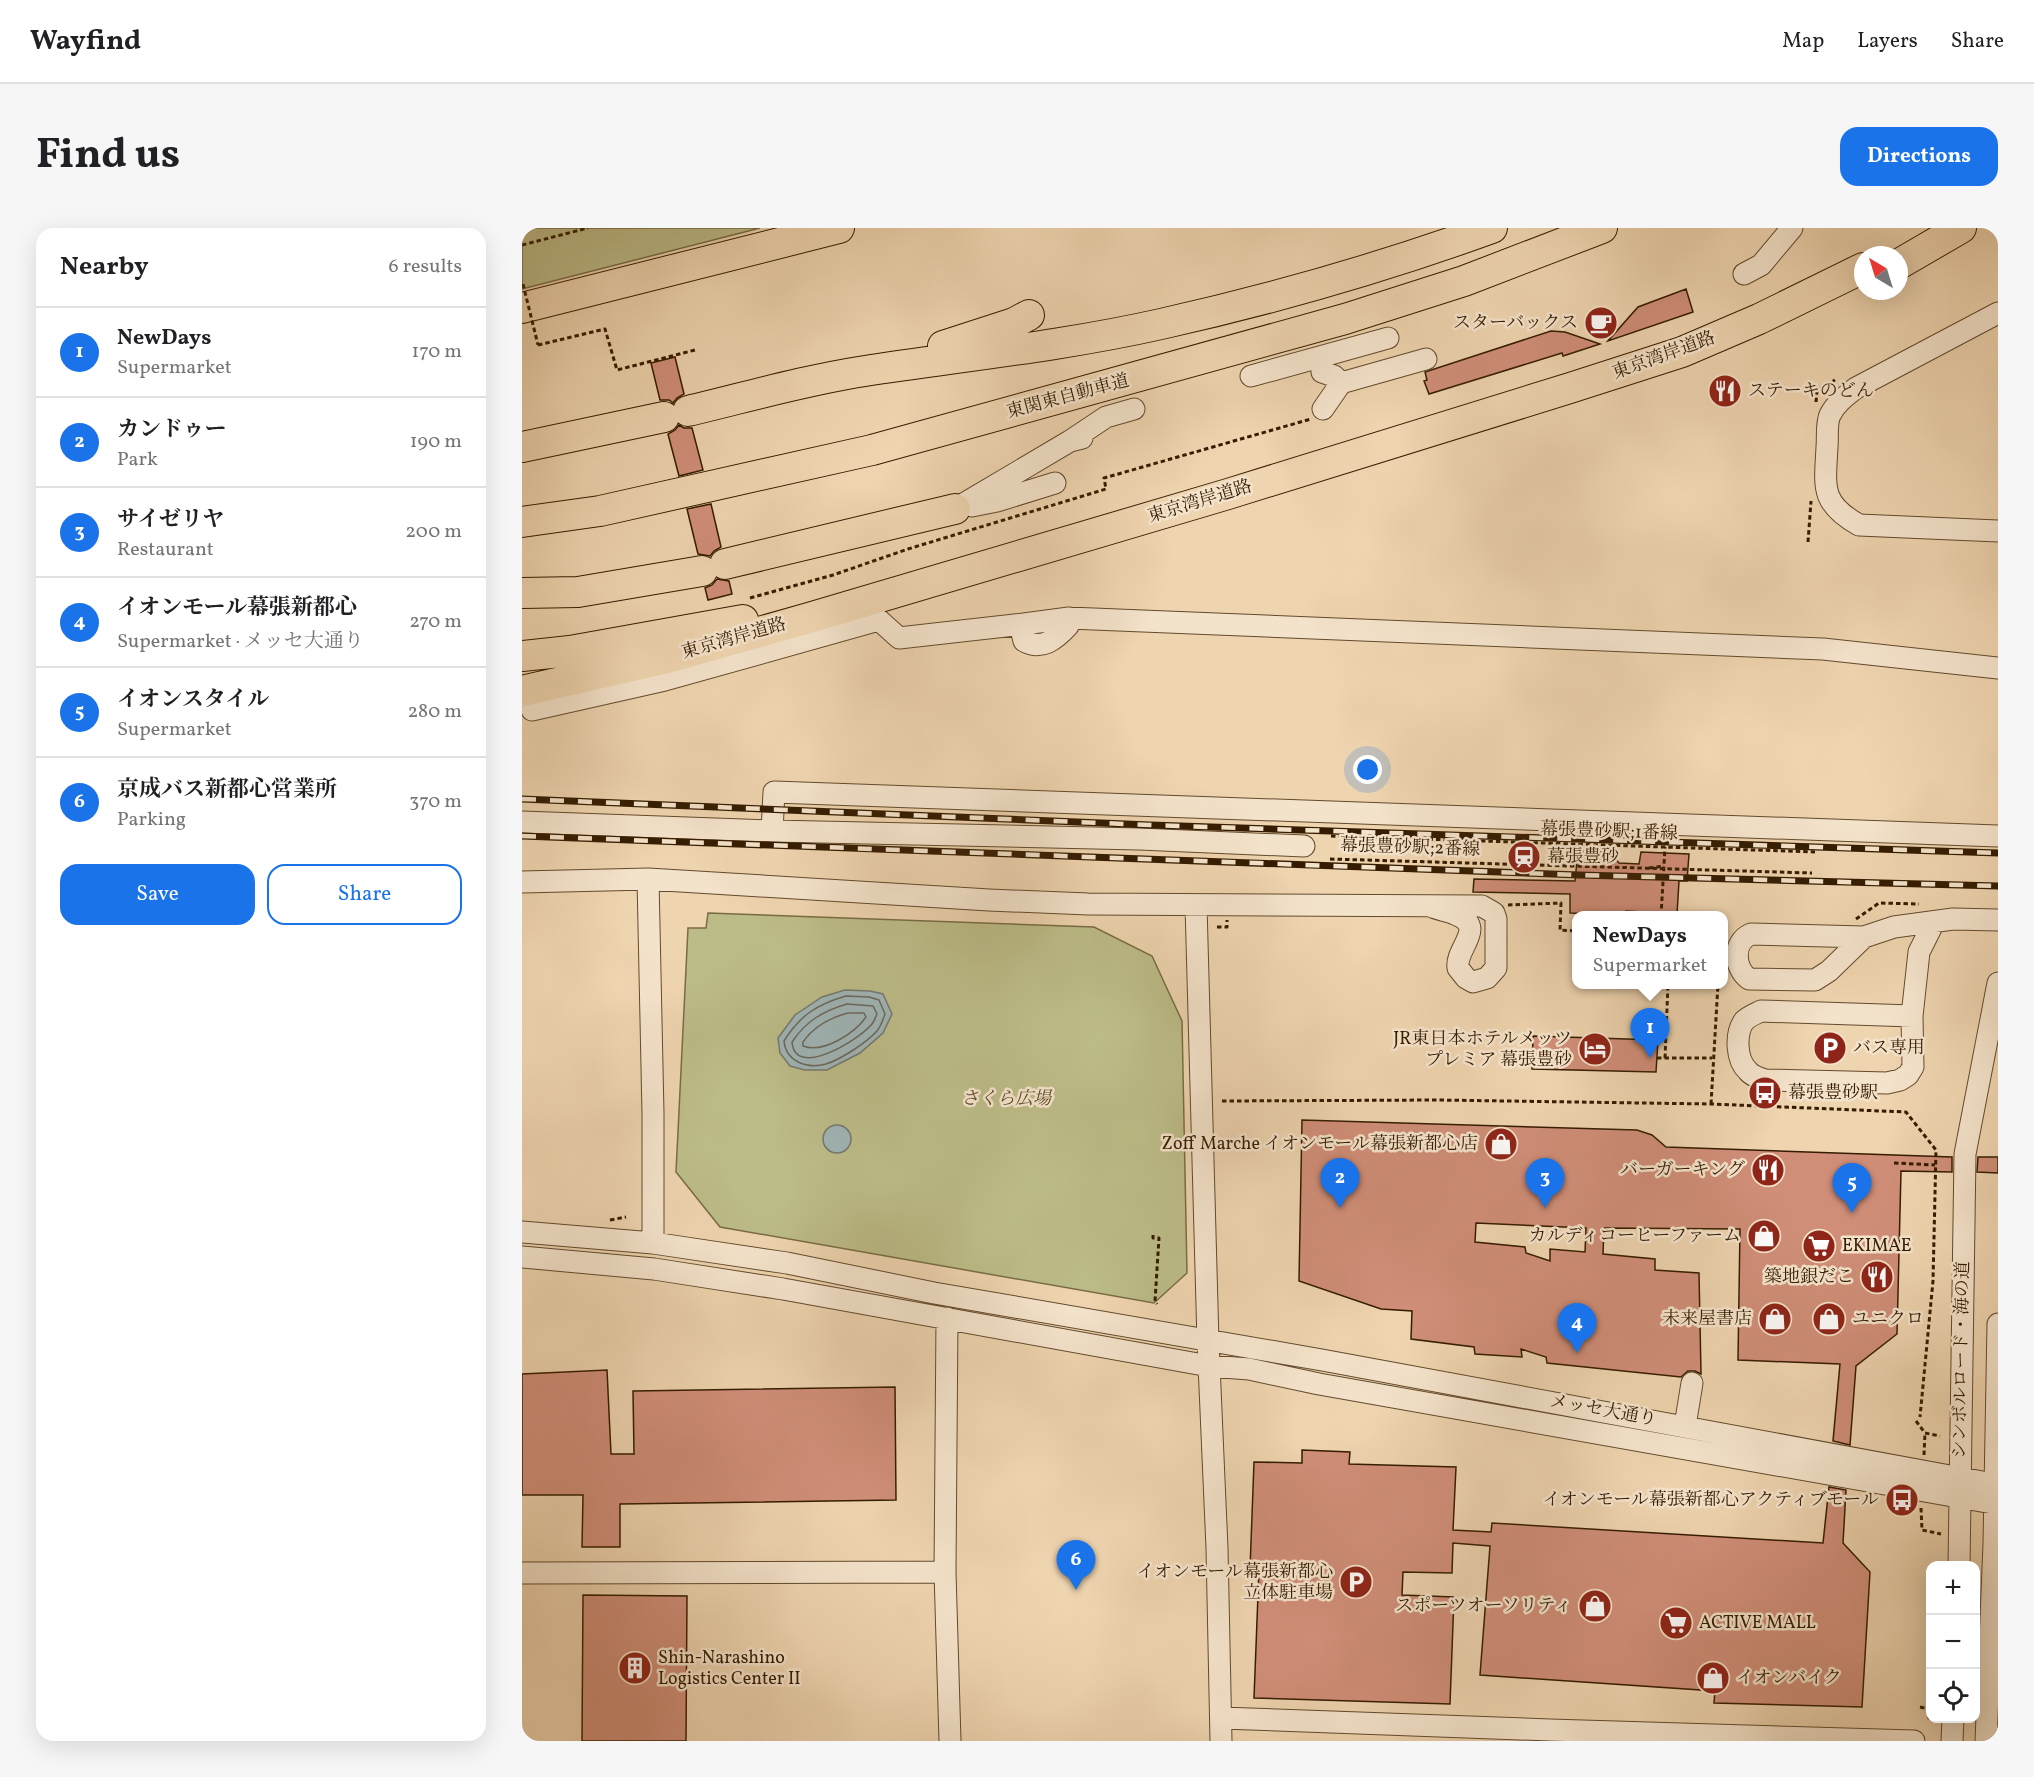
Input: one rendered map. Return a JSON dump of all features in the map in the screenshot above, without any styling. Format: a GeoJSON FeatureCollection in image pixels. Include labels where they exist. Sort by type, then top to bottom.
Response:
{"type":"FeatureCollection","features":[{"type":"Feature","properties":{"kind":"highway"},"geometry":{"type":"LineString","coordinates":[[523,296],[839,228]]}},
{"type":"Feature","properties":{"kind":"highway"},"geometry":{"type":"LineString","coordinates":[[522,447],[863,371],[1050,345],[1161,324],[1377,268],[1492,228]]}},
{"type":"Feature","properties":{"kind":"highway","name":"東関東自動車道"},"geometry":{"type":"LineString","coordinates":[[522,522],[600,511],[872,450],[1346,319],[1464,281],[1602,228]]}},
{"type":"Feature","properties":{"kind":"highway"},"geometry":{"type":"LineString","coordinates":[[1901,246],[1930,228]]}},
{"type":"Feature","properties":{"kind":"highway"},"geometry":{"type":"LineString","coordinates":[[1908,259],[1961,228]]}},
{"type":"Feature","properties":{"kind":"highway","name":"東京湾岸道路"},"geometry":{"type":"LineString","coordinates":[[527,700],[1250,487],[1682,352],[1759,319],[1854,272]]}},
{"type":"Feature","properties":{"kind":"highway"},"geometry":{"type":"LineString","coordinates":[[1682,352],[1721,344],[1821,303],[1854,286]]}},
{"type":"Feature","properties":{"kind":"highway"},"geometry":{"type":"LineString","coordinates":[[863,371],[1014,323],[1029,315]]}},
{"type":"Feature","properties":{"kind":"highway"},"geometry":{"type":"LineString","coordinates":[[522,593],[578,592],[713,567],[956,509]]}},
{"type":"Feature","properties":{"kind":"highway"},"geometry":{"type":"LineString","coordinates":[[522,656],[570,651],[737,620],[809,618]]}},
{"type":"Feature","properties":{"kind":"street"},"geometry":{"type":"LineString","coordinates":[[1744,274],[1761,265],[1792,228]]}},
{"type":"Feature","properties":{"kind":"street"},"geometry":{"type":"LineString","coordinates":[[1998,313],[1856,388],[1837,402],[1829,417],[1825,485],[1828,498],[1835,509],[1859,525],[1998,531]]}},
{"type":"Feature","properties":{"kind":"street"},"geometry":{"type":"LineString","coordinates":[[1251,376],[1388,338]]}},
{"type":"Feature","properties":{"kind":"street"},"geometry":{"type":"LineString","coordinates":[[1338,352],[1371,376]]}},
{"type":"Feature","properties":{"kind":"street"},"geometry":{"type":"LineString","coordinates":[[1323,409],[1341,383],[1426,359]]}},
{"type":"Feature","properties":{"kind":"street"},"geometry":{"type":"LineString","coordinates":[[1322,372],[1334,376],[1341,383]]}},
{"type":"Feature","properties":{"kind":"street"},"geometry":{"type":"LineString","coordinates":[[956,509],[1076,440],[1106,417],[1134,409]]}},
{"type":"Feature","properties":{"kind":"street"},"geometry":{"type":"LineString","coordinates":[[956,509],[997,501],[1055,483]]}},
{"type":"Feature","properties":{"kind":"street"},"geometry":{"type":"LineString","coordinates":[[527,700],[665,680],[879,620],[899,638],[1024,624],[1022,633],[1024,641],[1031,645],[1042,645],[1062,632],[1068,626],[1069,618],[1823,649],[1998,668]]}},
{"type":"Feature","properties":{"kind":"street"},"geometry":{"type":"LineString","coordinates":[[772,831],[774,792],[1998,836]]}},
{"type":"Feature","properties":{"kind":"street"},"geometry":{"type":"LineString","coordinates":[[522,822],[772,831],[1139,839],[1304,846]]}},
{"type":"Feature","properties":{"kind":"street"},"geometry":{"type":"LineString","coordinates":[[648,879],[653,1243]]}},
{"type":"Feature","properties":{"kind":"street"},"geometry":{"type":"LineString","coordinates":[[522,882],[648,879],[989,900],[1196,905],[1430,906]]}},
{"type":"Feature","properties":{"kind":"street"},"geometry":{"type":"LineString","coordinates":[[1196,905],[1221,1741]]}},
{"type":"Feature","properties":{"kind":"street"},"geometry":{"type":"LineString","coordinates":[[1912,1016],[1761,1011],[1743,1022],[1739,1034],[1739,1056],[1748,1072],[1765,1080],[1887,1083],[1900,1080],[1908,1075],[1913,1067],[1912,1016],[1919,952],[1930,913]]}},
{"type":"Feature","properties":{"kind":"street"},"geometry":{"type":"LineString","coordinates":[[1860,928],[1829,971],[1815,980],[1749,979],[1742,974],[1738,965],[1739,943],[1751,934],[1860,928],[1894,927],[1930,913],[1953,919],[1998,920]]}},
{"type":"Feature","properties":{"kind":"street","name":"シンボルロード・海の道"},"geometry":{"type":"LineString","coordinates":[[1959,1561],[1965,1154],[1998,983]]}},
{"type":"Feature","properties":{"kind":"street","name":"メッセ大通り"},"geometry":{"type":"LineString","coordinates":[[522,1232],[653,1243],[787,1263],[934,1293],[1685,1426],[1960,1488]]}},
{"type":"Feature","properties":{"kind":"street","name":"メッセ大通り"},"geometry":{"type":"LineString","coordinates":[[522,1257],[654,1269],[946,1318],[1209,1366],[1249,1369],[1318,1384],[1997,1494]]}},
{"type":"Feature","properties":{"kind":"street"},"geometry":{"type":"LineString","coordinates":[[946,1318],[945,1572],[950,1741]]}},
{"type":"Feature","properties":{"kind":"street","name":"シンボルロード・海の道"},"geometry":{"type":"LineString","coordinates":[[1986,1741],[1994,1644],[1998,1324]]}},
{"type":"Feature","properties":{"kind":"street"},"geometry":{"type":"LineString","coordinates":[[1685,1426],[1692,1383]]}},
{"type":"Feature","properties":{"kind":"street"},"geometry":{"type":"LineString","coordinates":[[522,1573],[945,1572]]}},
{"type":"Feature","properties":{"kind":"street"},"geometry":{"type":"LineString","coordinates":[[1221,1718],[1914,1741]]}},
{"type":"Feature","properties":{"kind":"street"},"geometry":{"type":"LineString","coordinates":[[1952,1741],[1953,1723]]}},
{"type":"Feature","properties":{"kind":"path"},"geometry":{"type":"LineString","coordinates":[[522,245],[588,228]]}},
{"type":"Feature","properties":{"kind":"path"},"geometry":{"type":"LineString","coordinates":[[523,296],[538,345],[605,329],[617,370],[695,350]]}},
{"type":"Feature","properties":{"kind":"path","name":"幕張豊砂駅;1番線"},"geometry":{"type":"LineString","coordinates":[[1331,836],[1815,852]]}},
{"type":"Feature","properties":{"kind":"path"},"geometry":{"type":"LineString","coordinates":[[1661,911],[1665,848]]}},
{"type":"Feature","properties":{"kind":"path","name":"幕張豊砂駅;2番線"},"geometry":{"type":"LineString","coordinates":[[1330,859],[1812,873]]}},
{"type":"Feature","properties":{"kind":"path"},"geometry":{"type":"LineString","coordinates":[[1649,868],[1664,866]]}},
{"type":"Feature","properties":{"kind":"path"},"geometry":{"type":"LineString","coordinates":[[1506,905],[1561,903],[1560,930],[1572,931]]}},
{"type":"Feature","properties":{"kind":"path"},"geometry":{"type":"LineString","coordinates":[[1860,928],[1879,903],[1930,913]]}},
{"type":"Feature","properties":{"kind":"path"},"geometry":{"type":"LineString","coordinates":[[1728,927],[1735,922]]}},
{"type":"Feature","properties":{"kind":"path"},"geometry":{"type":"LineString","coordinates":[[1665,1058],[1668,989]]}},
{"type":"Feature","properties":{"kind":"path"},"geometry":{"type":"LineString","coordinates":[[1711,1104],[1718,989]]}},
{"type":"Feature","properties":{"kind":"path"},"geometry":{"type":"LineString","coordinates":[[1657,1058],[1712,1058]]}},
{"type":"Feature","properties":{"kind":"path"},"geometry":{"type":"LineString","coordinates":[[1222,1101],[1438,1100],[1711,1104],[1906,1112],[1936,1150],[1933,1281],[1920,1417]]}},
{"type":"Feature","properties":{"kind":"path"},"geometry":{"type":"LineString","coordinates":[[1894,1163],[1935,1165]]}},
{"type":"Feature","properties":{"kind":"path"},"geometry":{"type":"LineString","coordinates":[[1153,1235],[1153,1238],[1159,1238],[1155,1301],[1158,1304]]}},
{"type":"Feature","properties":{"kind":"path"},"geometry":{"type":"LineString","coordinates":[[1916,1421],[1924,1432],[1924,1455]]}},
{"type":"Feature","properties":{"kind":"path"},"geometry":{"type":"LineString","coordinates":[[1924,1432],[1941,1436]]}},
{"type":"Feature","properties":{"kind":"path"},"geometry":{"type":"LineString","coordinates":[[1920,1508],[1922,1530],[1941,1534]]}},
{"type":"Feature","properties":{"kind":"path"},"geometry":{"type":"LineString","coordinates":[[1920,1707],[1926,1708]]}},
{"type":"Feature","properties":{"kind":"green space"},"geometry":{"type":"Polygon","coordinates":[[[522,228],[760,228],[522,289],[522,228]]]}},
{"type":"Feature","properties":{"kind":"green space","name":"さくら広場"},"geometry":{"type":"Polygon","coordinates":[[[708,913],[1094,927],[1152,956],[1182,1021],[1187,1273],[1154,1303],[720,1227],[676,1172],[688,928],[706,928],[708,913]]]}},
{"type":"Feature","properties":{"kind":"water"},"geometry":{"type":"Polygon","coordinates":[[[845,990],[883,994],[892,1014],[883,1033],[860,1053],[827,1070],[805,1070],[790,1066],[780,1053],[778,1038],[795,1015],[822,997],[845,990]]]}},
{"type":"Feature","properties":{"kind":"water"},"geometry":{"type":"Polygon","coordinates":[[[837,1125],[847,1129],[851,1139],[847,1149],[837,1153],[827,1149],[823,1139],[827,1129],[837,1125]]]}},
{"type":"Feature","properties":{"kind":"building"},"geometry":{"type":"Polygon","coordinates":[[[1686,289],[1693,312],[1608,341],[1638,307],[1686,289]]]}},
{"type":"Feature","properties":{"kind":"building"},"geometry":{"type":"Polygon","coordinates":[[[1551,331],[1565,332],[1600,344],[1563,356],[1562,353],[1429,394],[1424,381],[1427,380],[1425,372],[1551,331]]]}},
{"type":"Feature","properties":{"kind":"building"},"geometry":{"type":"Polygon","coordinates":[[[675,357],[684,394],[673,403],[669,400],[660,400],[651,363],[675,357]]]}},
{"type":"Feature","properties":{"kind":"building"},"geometry":{"type":"Polygon","coordinates":[[[679,425],[692,428],[703,470],[679,476],[668,434],[679,425]]]}},
{"type":"Feature","properties":{"kind":"building"},"geometry":{"type":"Polygon","coordinates":[[[711,504],[721,547],[710,556],[698,554],[687,509],[711,504]]]}},
{"type":"Feature","properties":{"kind":"building"},"geometry":{"type":"Polygon","coordinates":[[[717,579],[729,581],[732,594],[708,600],[705,588],[717,579]]]}},
{"type":"Feature","properties":{"kind":"building","name":"幕張豊砂"},"geometry":{"type":"Polygon","coordinates":[[[1578,851],[1610,852],[1619,863],[1639,864],[1641,852],[1689,854],[1687,881],[1679,881],[1677,911],[1572,911],[1570,913],[1570,894],[1473,892],[1474,879],[1575,881],[1578,851]]]}},
{"type":"Feature","properties":{"kind":"building","name":"JR東日本ホテルメッツ プレミア 幕張豊砂"},"geometry":{"type":"Polygon","coordinates":[[[1533,1036],[1658,1040],[1656,1072],[1532,1069],[1533,1036]]]}},
{"type":"Feature","properties":{"kind":"building","name":"EKIMAE"},"geometry":{"type":"Polygon","coordinates":[[[1302,1120],[1637,1130],[1652,1135],[1666,1147],[1952,1157],[1952,1172],[1901,1171],[1897,1334],[1856,1366],[1850,1445],[1833,1441],[1840,1364],[1738,1360],[1740,1229],[1604,1228],[1603,1254],[1655,1259],[1655,1270],[1699,1273],[1701,1374],[1688,1371],[1681,1377],[1547,1363],[1546,1357],[1521,1349],[1522,1357],[1475,1354],[1474,1347],[1411,1339],[1412,1311],[1381,1309],[1299,1281],[1302,1120]],[[1476,1223],[1475,1242],[1525,1247],[1526,1253],[1550,1261],[1550,1249],[1585,1252],[1586,1228],[1476,1223]]]}},
{"type":"Feature","properties":{"kind":"building"},"geometry":{"type":"Polygon","coordinates":[[[1978,1157],[1998,1157],[1998,1173],[1977,1172],[1978,1157]]]}},
{"type":"Feature","properties":{"kind":"building"},"geometry":{"type":"Polygon","coordinates":[[[607,1370],[611,1454],[634,1454],[633,1391],[895,1387],[896,1500],[620,1504],[620,1547],[582,1547],[583,1495],[522,1495],[522,1374],[607,1370]]]}},
{"type":"Feature","properties":{"kind":"building"},"geometry":{"type":"Polygon","coordinates":[[[1302,1450],[1350,1452],[1349,1464],[1456,1467],[1453,1530],[1491,1532],[1492,1523],[1823,1543],[1829,1487],[1846,1490],[1843,1543],[1870,1572],[1862,1707],[1714,1703],[1715,1691],[1480,1675],[1490,1546],[1453,1543],[1452,1573],[1403,1572],[1402,1595],[1454,1597],[1450,1704],[1254,1698],[1259,1569],[1250,1569],[1254,1462],[1302,1463],[1302,1450]]]}},
{"type":"Feature","properties":{"kind":"building","name":"Shin-Narashino Logistics Center II"},"geometry":{"type":"Polygon","coordinates":[[[583,1595],[687,1596],[686,1741],[582,1741],[583,1595]]]}},
{"type":"Feature","properties":{"kind":"railway"},"geometry":{"type":"LineString","coordinates":[[522,799],[1150,825],[1998,853]]}},
{"type":"Feature","properties":{"kind":"railway"},"geometry":{"type":"LineString","coordinates":[[522,836],[1579,875],[1998,886]]}},
{"type":"Feature","properties":{"kind":"place","name":"スターバックス"},"geometry":{"type":"Point","coordinates":[1601,323]}},
{"type":"Feature","properties":{"kind":"place","name":"ステーキのどん"},"geometry":{"type":"Point","coordinates":[1725,391]}},
{"type":"Feature","properties":{"kind":"place","name":"幕張豊砂"},"geometry":{"type":"Point","coordinates":[1524,857]}},
{"type":"Feature","properties":{"kind":"place","name":"バス専用"},"geometry":{"type":"Point","coordinates":[1830,1048]}},
{"type":"Feature","properties":{"kind":"place","name":"JR東日本ホテルメッツ プレミア 幕張豊砂"},"geometry":{"type":"Point","coordinates":[1595,1049]}},
{"type":"Feature","properties":{"kind":"place","name":"NewDays"},"geometry":{"type":"Point","coordinates":[1650,1058]}},
{"type":"Feature","properties":{"kind":"place","name":"幕張豊砂駅"},"geometry":{"type":"Point","coordinates":[1765,1093]}},
{"type":"Feature","properties":{"kind":"place","name":"Zoff Marche イオンモール幕張新都心店"},"geometry":{"type":"Point","coordinates":[1501,1144]}},
{"type":"Feature","properties":{"kind":"place","name":"バーガーキング"},"geometry":{"type":"Point","coordinates":[1768,1170]}},
{"type":"Feature","properties":{"kind":"place","name":"カンドゥー"},"geometry":{"type":"Point","coordinates":[1340,1208]}},
{"type":"Feature","properties":{"kind":"place","name":"サイゼリヤ"},"geometry":{"type":"Point","coordinates":[1545,1208]}},
{"type":"Feature","properties":{"kind":"place","name":"イオンスタイル"},"geometry":{"type":"Point","coordinates":[1852,1213]}},
{"type":"Feature","properties":{"kind":"place","name":"カルディコーヒーファーム"},"geometry":{"type":"Point","coordinates":[1764,1236]}},
{"type":"Feature","properties":{"kind":"place","name":"EKIMAE"},"geometry":{"type":"Point","coordinates":[1819,1246]}},
{"type":"Feature","properties":{"kind":"place","name":"築地銀だこ"},"geometry":{"type":"Point","coordinates":[1877,1277]}},
{"type":"Feature","properties":{"kind":"place","name":"未来屋書店"},"geometry":{"type":"Point","coordinates":[1775,1319]}},
{"type":"Feature","properties":{"kind":"place","name":"ユニクロ"},"geometry":{"type":"Point","coordinates":[1829,1319]}},
{"type":"Feature","properties":{"kind":"place","name":"イオンモール幕張新都心"},"geometry":{"type":"Point","coordinates":[1577,1353]}},
{"type":"Feature","properties":{"kind":"place","name":"イオンモール幕張新都心アクティブモール"},"geometry":{"type":"Point","coordinates":[1902,1500]}},
{"type":"Feature","properties":{"kind":"place","name":"イオンモール幕張新都心 立体駐車場"},"geometry":{"type":"Point","coordinates":[1356,1582]}},
{"type":"Feature","properties":{"kind":"place","name":"京成バス新都心営業所"},"geometry":{"type":"Point","coordinates":[1076,1590]}},
{"type":"Feature","properties":{"kind":"place","name":"スポーツオーソリティ"},"geometry":{"type":"Point","coordinates":[1595,1606]}},
{"type":"Feature","properties":{"kind":"place","name":"ACTIVE MALL"},"geometry":{"type":"Point","coordinates":[1676,1623]}},
{"type":"Feature","properties":{"kind":"place","name":"Shin-Narashino Logistics Center II"},"geometry":{"type":"Point","coordinates":[635,1668]}},
{"type":"Feature","properties":{"kind":"place","name":"イオンバイク"},"geometry":{"type":"Point","coordinates":[1713,1678]}}]}
